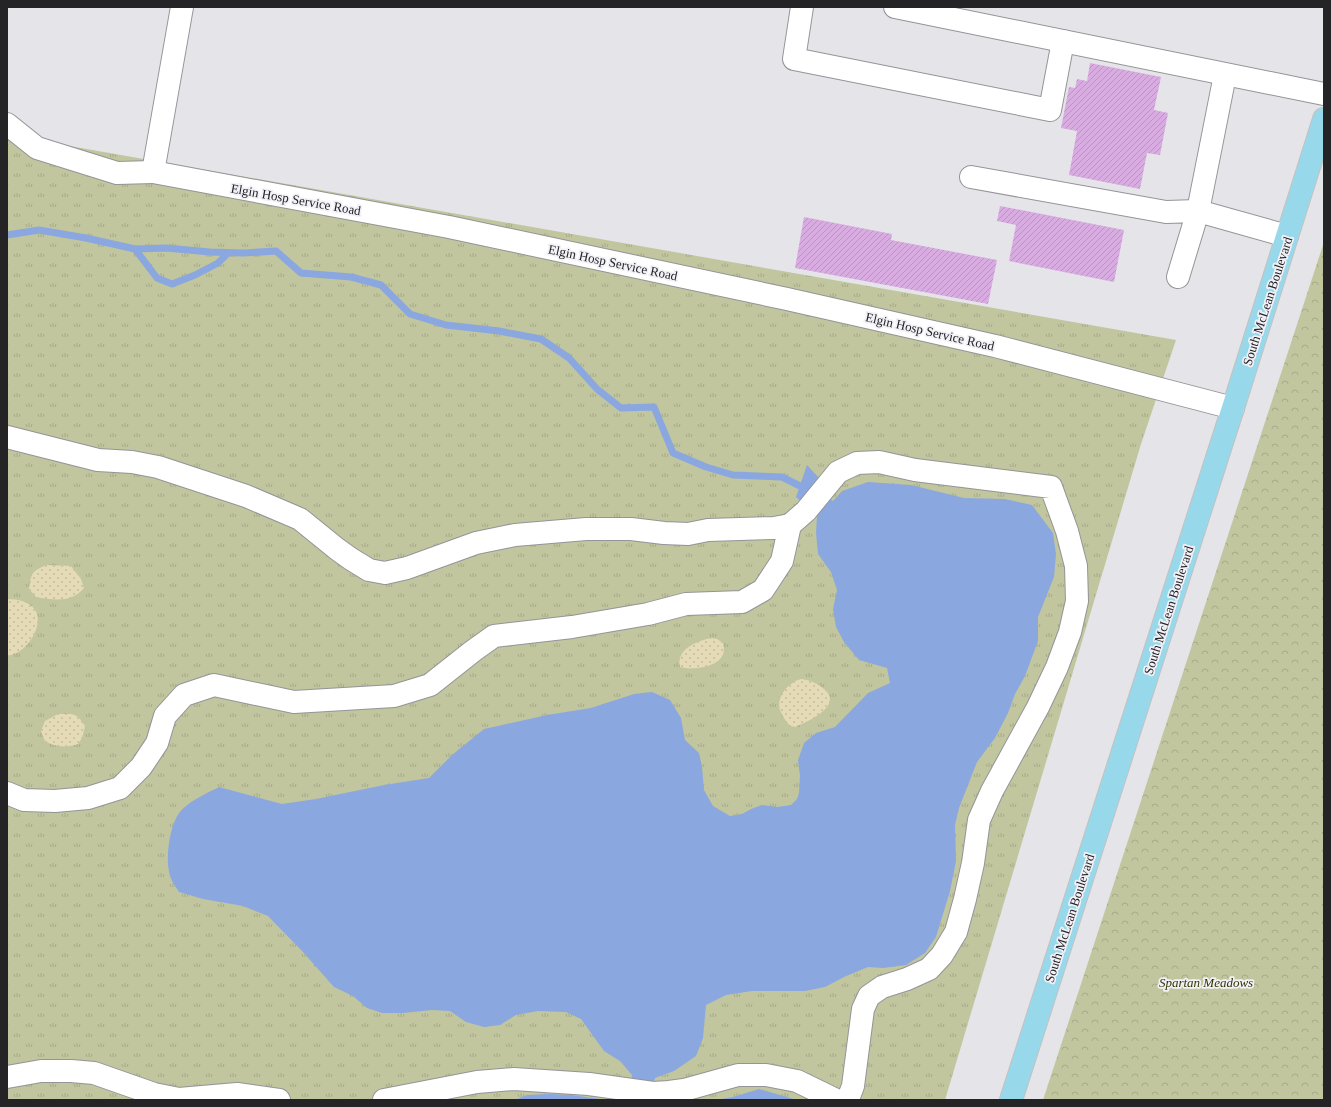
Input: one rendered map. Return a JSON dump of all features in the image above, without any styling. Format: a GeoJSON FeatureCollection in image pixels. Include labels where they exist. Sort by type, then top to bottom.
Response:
{"type":"FeatureCollection","features":[{"type":"Feature","properties":{"kind":"main road","name":"South McLean Boulevard"},"geometry":{"type":"LineString","coordinates":[[1011,1100],[1288,236],[1324,119]]}},
{"type":"Feature","properties":{"kind":"street"},"geometry":{"type":"LineString","coordinates":[[153,172],[182,7]]}},
{"type":"Feature","properties":{"kind":"street"},"geometry":{"type":"LineString","coordinates":[[802,7],[794,59],[1050,110],[1063,41]]}},
{"type":"Feature","properties":{"kind":"street"},"geometry":{"type":"LineString","coordinates":[[895,7],[1324,94]]}},
{"type":"Feature","properties":{"kind":"street"},"geometry":{"type":"LineString","coordinates":[[1178,277],[1198,211],[1225,75]]}},
{"type":"Feature","properties":{"kind":"street","name":"Elgin Hosp Service Road"},"geometry":{"type":"LineString","coordinates":[[7,124],[37,148],[117,173],[153,172],[449,227],[787,299],[995,346],[1233,408]]}},
{"type":"Feature","properties":{"kind":"street"},"geometry":{"type":"LineString","coordinates":[[971,177],[1166,212],[1198,211],[1288,236]]}},
{"type":"Feature","properties":{"kind":"street"},"geometry":{"type":"LineString","coordinates":[[7,437],[98,460],[132,462],[158,467],[246,496],[300,519],[337,549],[369,570],[385,573],[407,568],[476,543],[515,535],[586,529],[631,529],[688,534],[708,530],[774,528],[798,518]]}},
{"type":"Feature","properties":{"kind":"street"},"geometry":{"type":"LineString","coordinates":[[7,794],[24,800],[54,801],[88,798],[120,788],[141,768],[157,743],[165,716],[184,695],[214,685],[294,702],[394,696],[430,685],[494,636],[572,627],[648,614],[686,604],[742,602],[763,590],[782,561],[798,518],[838,472],[857,464],[879,462],[915,470],[1051,487],[1067,531],[1076,566],[1077,601],[1070,632],[1057,667],[1038,707],[992,791],[979,820],[970,878],[956,932],[942,955],[929,968],[907,979],[882,987],[869,996],[863,1009],[853,1086],[848,1099],[846,1100]]}},
{"type":"Feature","properties":{"kind":"street"},"geometry":{"type":"LineString","coordinates":[[7,1077],[41,1071],[71,1071],[94,1073],[132,1085],[154,1094],[179,1099],[237,1094],[279,1100]]}},
{"type":"Feature","properties":{"kind":"street"},"geometry":{"type":"LineString","coordinates":[[384,1100],[477,1082],[514,1079],[589,1084],[653,1093],[684,1090],[738,1075],[766,1075],[797,1080],[836,1100]]}},
{"type":"Feature","properties":{"kind":"green space"},"geometry":{"type":"Polygon","coordinates":[[[7,135],[1176,340],[1141,444],[945,1100],[7,1100],[7,135]]]}},
{"type":"Feature","properties":{"kind":"green space","name":"Spartan Meadows"},"geometry":{"type":"Polygon","coordinates":[[[1324,242],[1324,1100],[1043,1100],[1324,242]]]}},
{"type":"Feature","properties":{"kind":"sand"},"geometry":{"type":"Polygon","coordinates":[[[47,565],[71,566],[81,579],[84,588],[79,593],[68,598],[49,599],[36,597],[29,589],[33,573],[47,565]]]}},
{"type":"Feature","properties":{"kind":"sand"},"geometry":{"type":"Polygon","coordinates":[[[7,599],[24,602],[34,609],[38,618],[36,629],[24,648],[15,654],[7,655],[7,599]]]}},
{"type":"Feature","properties":{"kind":"sand"},"geometry":{"type":"Polygon","coordinates":[[[710,638],[717,639],[723,643],[723,655],[719,660],[714,664],[700,668],[680,667],[681,655],[688,647],[710,638]]]}},
{"type":"Feature","properties":{"kind":"sand"},"geometry":{"type":"Polygon","coordinates":[[[801,679],[813,682],[824,689],[829,695],[830,701],[827,707],[815,717],[796,727],[790,726],[780,710],[780,700],[784,690],[788,686],[801,679]]]}},
{"type":"Feature","properties":{"kind":"sand"},"geometry":{"type":"Polygon","coordinates":[[[58,714],[77,716],[85,726],[82,738],[78,744],[61,746],[52,745],[45,741],[41,731],[45,721],[58,714]]]}},
{"type":"Feature","properties":{"kind":"water"},"geometry":{"type":"Polygon","coordinates":[[[807,465],[820,479],[817,491],[833,501],[842,491],[868,482],[911,485],[964,498],[1005,499],[1032,505],[1053,533],[1056,554],[1054,577],[1038,617],[1038,641],[1025,676],[1015,694],[1008,713],[995,738],[977,762],[959,808],[955,825],[956,861],[950,891],[936,937],[925,953],[906,965],[883,968],[868,967],[825,987],[805,991],[752,991],[726,995],[706,1005],[703,1038],[696,1056],[674,1071],[655,1078],[649,1100],[630,1099],[632,1075],[620,1061],[604,1051],[581,1019],[566,1012],[538,1011],[516,1015],[500,1025],[484,1027],[466,1022],[450,1011],[432,1010],[403,1013],[382,1013],[367,1008],[353,996],[334,987],[268,916],[243,906],[203,899],[179,892],[171,878],[168,861],[170,835],[176,819],[179,813],[187,805],[219,787],[282,804],[429,778],[452,755],[484,729],[547,715],[591,708],[634,694],[652,692],[670,700],[681,718],[685,740],[699,753],[704,790],[713,806],[730,816],[742,814],[762,805],[777,807],[791,805],[797,799],[799,793],[800,776],[798,760],[804,743],[816,733],[835,727],[868,693],[890,683],[887,668],[859,660],[844,642],[836,627],[833,609],[837,590],[831,572],[818,554],[816,533],[817,516],[796,497],[807,465]]]}},
{"type":"Feature","properties":{"kind":"water"},"geometry":{"type":"Polygon","coordinates":[[[759,1089],[797,1100],[716,1100],[733,1097],[759,1089]]]}},
{"type":"Feature","properties":{"kind":"water"},"geometry":{"type":"Polygon","coordinates":[[[527,1095],[572,1095],[606,1100],[515,1100],[527,1095]]]}},
{"type":"Feature","properties":{"kind":"building"},"geometry":{"type":"Polygon","coordinates":[[[1090,63],[1161,77],[1154,110],[1168,113],[1160,155],[1147,153],[1140,189],[1069,175],[1077,131],[1061,128],[1069,87],[1075,88],[1077,79],[1087,81],[1090,63]]]}},
{"type":"Feature","properties":{"kind":"building"},"geometry":{"type":"Polygon","coordinates":[[[1000,206],[1124,230],[1114,282],[1009,261],[1016,225],[997,221],[1000,206]]]}},
{"type":"Feature","properties":{"kind":"building"},"geometry":{"type":"Polygon","coordinates":[[[804,217],[892,234],[891,240],[997,260],[988,304],[795,268],[804,217]]]}},
{"type":"Feature","properties":{"kind":"waterway"},"geometry":{"type":"LineString","coordinates":[[7,235],[39,230],[86,238],[135,249],[166,248],[244,253],[276,251],[301,273],[351,277],[381,285],[410,314],[446,325],[499,331],[541,339],[569,358],[597,389],[621,408],[654,407],[673,453],[706,467],[733,475],[782,477],[806,489]]}},
{"type":"Feature","properties":{"kind":"waterway"},"geometry":{"type":"LineString","coordinates":[[135,249],[157,278],[172,284],[195,275],[218,263],[228,253]]}}]}
